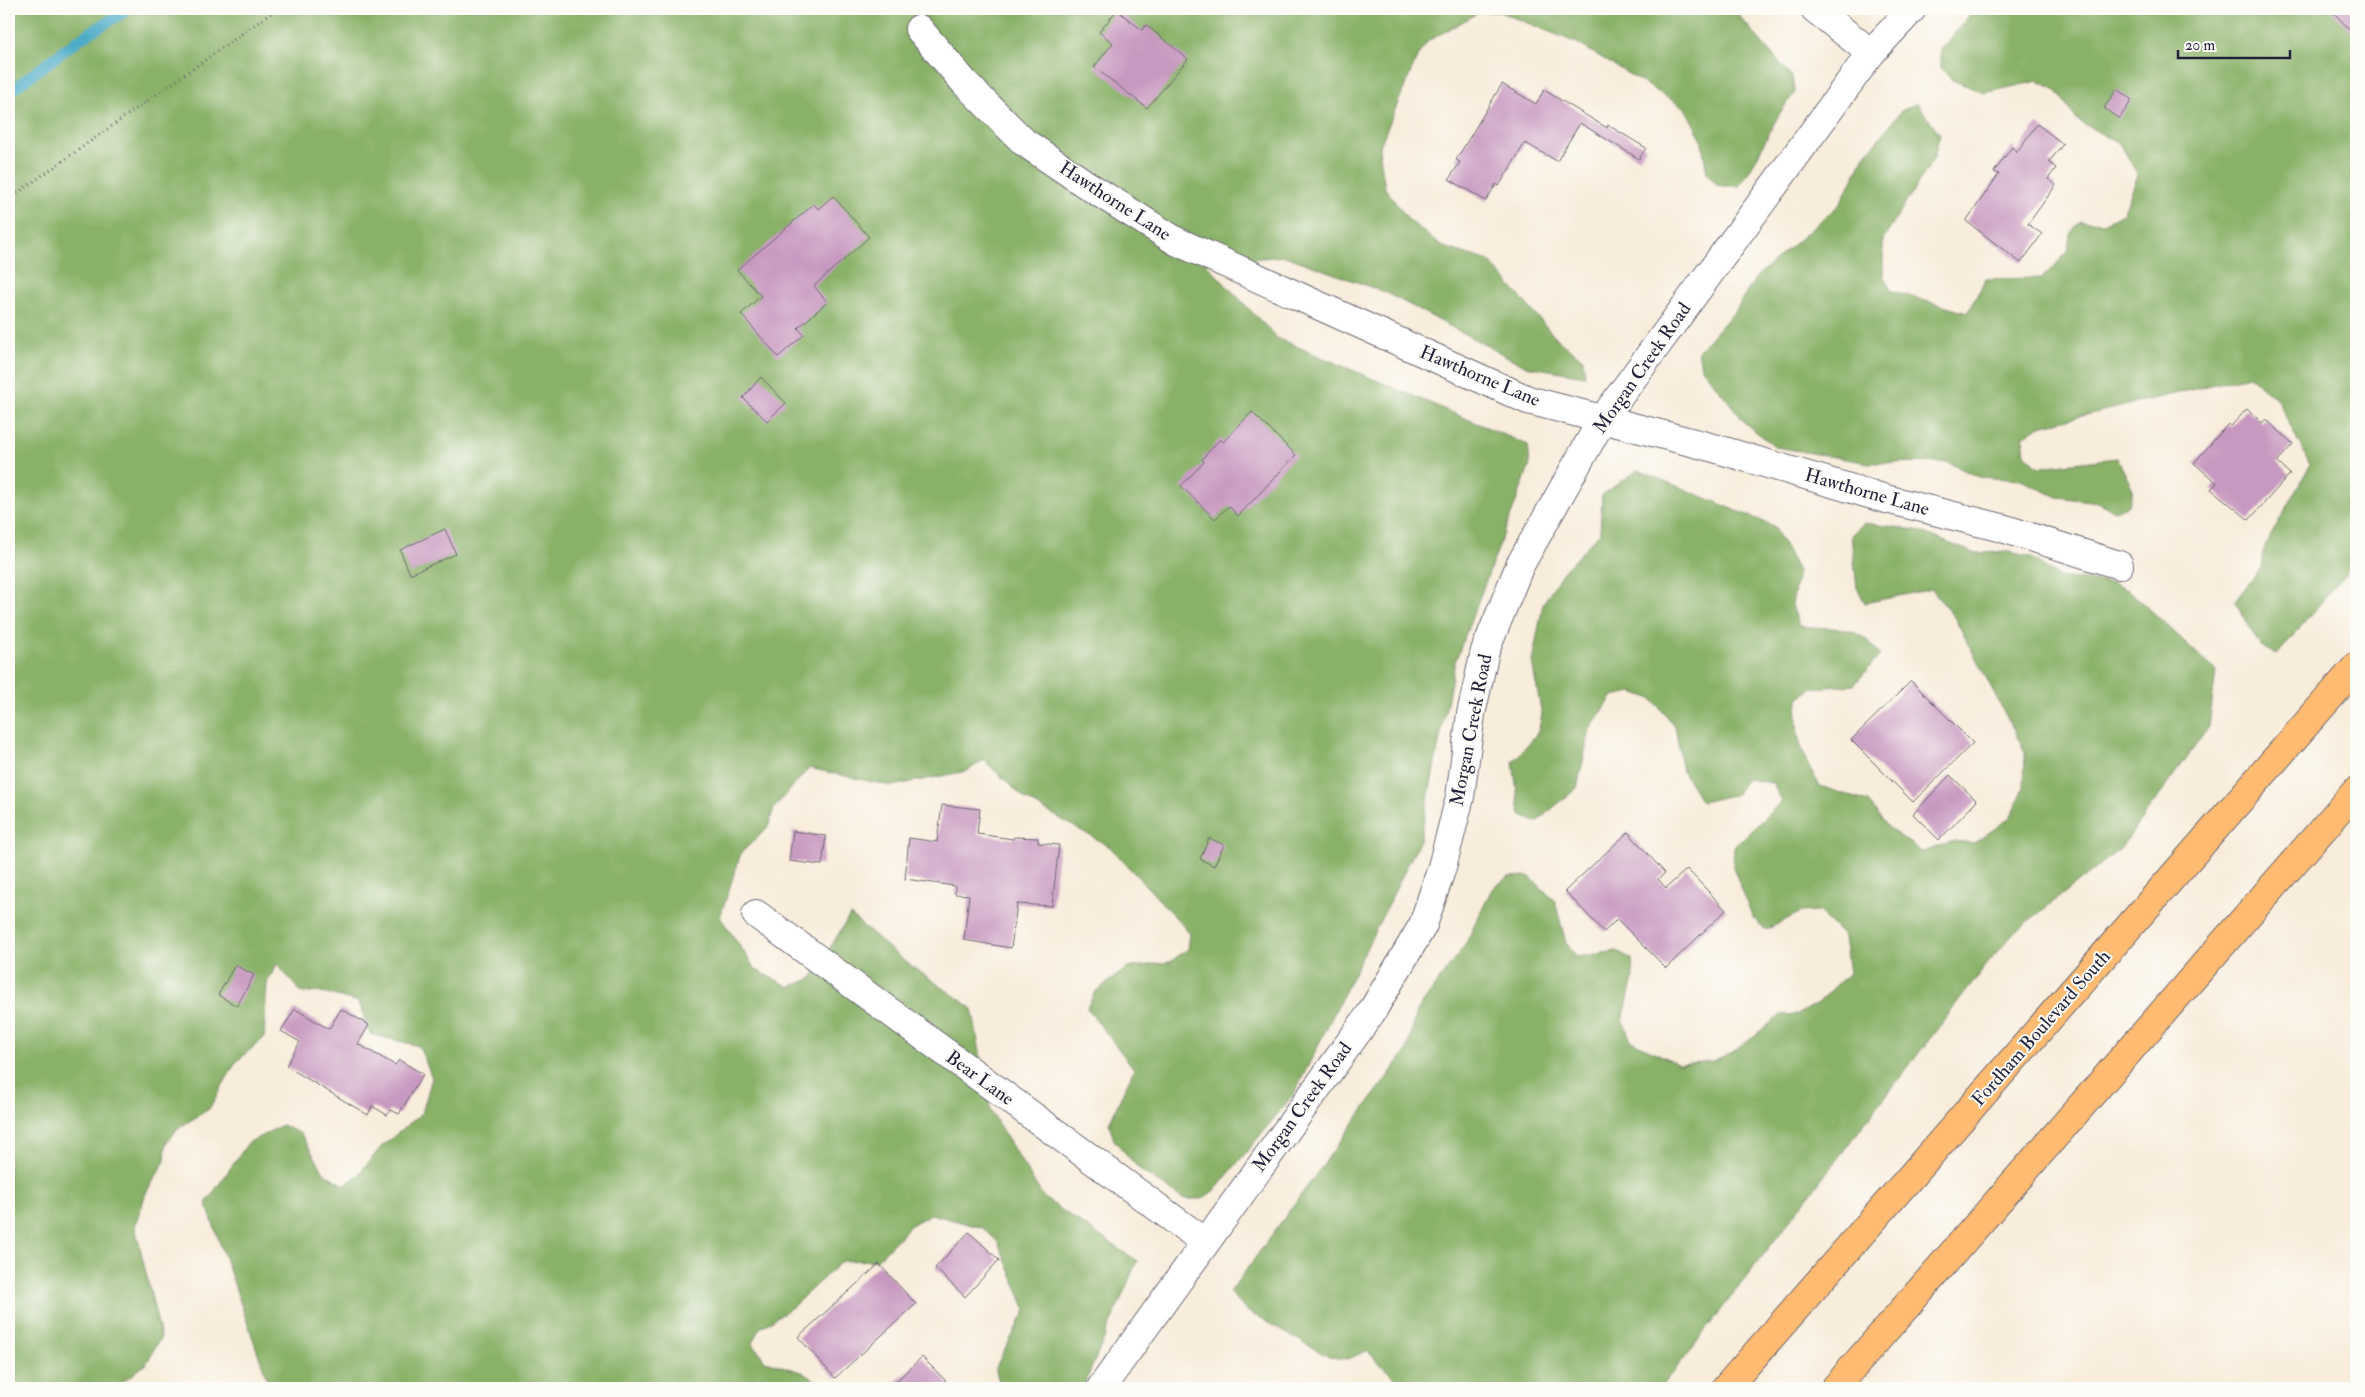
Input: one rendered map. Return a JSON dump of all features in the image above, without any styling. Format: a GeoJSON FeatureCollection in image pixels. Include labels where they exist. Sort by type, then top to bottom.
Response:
{"type":"FeatureCollection","features":[{"type":"Feature","properties":{"kind":"highway","name":"Fordham Boulevard South"},"geometry":{"type":"LineString","coordinates":[[1726,1388],[2356,667]]}},
{"type":"Feature","properties":{"kind":"highway"},"geometry":{"type":"LineString","coordinates":[[1836,1388],[2356,791]]}},
{"type":"Feature","properties":{"kind":"street"},"geometry":{"type":"LineString","coordinates":[[1815,9],[1871,53]]}},
{"type":"Feature","properties":{"kind":"street","name":"Morgan Creek Road"},"geometry":{"type":"LineString","coordinates":[[1101,1388],[1204,1242],[1371,1013],[1422,925],[1442,867],[1460,797],[1471,714],[1485,651],[1520,565],[1602,420],[1871,53],[1912,9]]}},
{"type":"Feature","properties":{"kind":"street","name":"Hawthorne Lane"},"geometry":{"type":"LineString","coordinates":[[919,29],[965,83],[1024,142],[1087,185],[1176,241],[1528,400],[1714,448],[1886,499],[2002,528],[2119,565]]}},
{"type":"Feature","properties":{"kind":"street","name":"Bear Lane"},"geometry":{"type":"LineString","coordinates":[[756,914],[1204,1242]]}},
{"type":"Feature","properties":{"kind":"path"},"geometry":{"type":"LineString","coordinates":[[9,199],[277,9]]}},
{"type":"Feature","properties":{"kind":"green space"},"geometry":{"type":"Polygon","coordinates":[[[9,9],[1733,9],[1792,77],[1795,93],[1779,115],[1754,163],[1739,186],[1718,186],[1707,173],[1701,138],[1685,108],[1577,43],[1500,12],[1480,12],[1428,41],[1418,55],[1379,148],[1385,188],[1408,219],[1441,246],[1489,261],[1555,337],[1583,359],[1585,376],[1525,366],[1387,293],[1285,256],[1205,263],[1277,338],[1528,445],[1530,465],[1455,662],[1420,840],[1294,1094],[1216,1189],[1202,1199],[1183,1199],[1140,1170],[1114,1140],[1109,1123],[1134,1069],[1087,1008],[1095,992],[1127,968],[1170,962],[1188,949],[1190,933],[1110,847],[1024,798],[984,760],[967,771],[891,786],[809,768],[774,808],[768,827],[741,853],[720,917],[756,970],[790,987],[812,978],[850,915],[903,960],[972,1008],[991,1112],[1044,1198],[1137,1261],[1083,1388],[1001,1388],[995,1368],[1026,1310],[998,1242],[983,1228],[931,1214],[911,1225],[877,1260],[842,1261],[792,1307],[760,1328],[752,1342],[765,1361],[802,1372],[828,1388],[270,1388],[206,1203],[248,1143],[282,1125],[301,1134],[325,1174],[345,1185],[359,1174],[381,1147],[422,1113],[432,1078],[419,1046],[370,1034],[359,1002],[322,992],[302,993],[277,964],[267,983],[264,1038],[236,1062],[209,1109],[177,1129],[166,1144],[165,1161],[146,1193],[135,1226],[161,1337],[146,1364],[115,1388],[9,1388],[9,9]]]}},
{"type":"Feature","properties":{"kind":"green space"},"geometry":{"type":"Polygon","coordinates":[[[1974,9],[2356,9],[2356,561],[2277,655],[2260,646],[2235,601],[2261,568],[2265,546],[2310,465],[2277,399],[2249,376],[2040,426],[2023,437],[2025,454],[2039,467],[2117,458],[2133,489],[2129,505],[2114,511],[2098,502],[2057,497],[2021,480],[1979,477],[1947,462],[1869,463],[1776,447],[1747,425],[1701,367],[1698,351],[1736,310],[1756,277],[1839,205],[1865,156],[1901,111],[1917,103],[1940,134],[1934,158],[1883,239],[1883,275],[1892,291],[1967,313],[1986,279],[2042,278],[2068,252],[2070,234],[2080,221],[2104,223],[2124,212],[2138,175],[2121,145],[2077,120],[2056,90],[2038,81],[1984,93],[1952,80],[1941,68],[1941,50],[1974,9]]]}},
{"type":"Feature","properties":{"kind":"green space"},"geometry":{"type":"Polygon","coordinates":[[[1638,470],[1774,526],[1798,571],[1792,605],[1799,626],[1834,628],[1853,632],[1863,637],[1880,655],[1854,685],[1814,688],[1799,697],[1797,721],[1800,743],[1808,764],[1820,786],[1868,802],[1890,829],[1922,852],[1954,841],[1974,843],[2010,818],[2024,788],[2025,752],[1956,620],[1932,589],[1865,603],[1857,588],[1851,535],[1864,523],[1916,530],[1974,553],[2010,552],[2031,557],[2059,577],[2113,583],[2130,591],[2216,671],[2209,727],[2120,849],[2015,932],[1989,962],[1661,1388],[1400,1388],[1398,1381],[1367,1351],[1348,1359],[1329,1357],[1245,1310],[1230,1292],[1407,1050],[1417,1011],[1465,945],[1492,889],[1508,877],[1529,876],[1555,901],[1566,943],[1577,957],[1617,951],[1632,959],[1633,978],[1623,1020],[1631,1041],[1679,1064],[1713,1061],[1734,1051],[1781,1015],[1799,1014],[1818,1003],[1849,973],[1844,937],[1818,911],[1801,912],[1766,930],[1753,918],[1733,867],[1734,847],[1782,801],[1773,783],[1746,779],[1737,794],[1702,802],[1683,772],[1675,726],[1652,699],[1632,692],[1613,696],[1590,729],[1577,788],[1536,822],[1520,814],[1513,762],[1538,732],[1542,715],[1532,662],[1543,604],[1562,573],[1600,533],[1602,495],[1638,470]]]}},
{"type":"Feature","properties":{"kind":"building"},"geometry":{"type":"Polygon","coordinates":[[[2334,9],[2356,9],[2356,36],[2332,11],[2334,9]]]}},
{"type":"Feature","properties":{"kind":"building"},"geometry":{"type":"Polygon","coordinates":[[[1117,10],[1142,30],[1146,25],[1188,59],[1147,108],[1094,67],[1113,43],[1099,32],[1117,10]]]}},
{"type":"Feature","properties":{"kind":"building"},"geometry":{"type":"Polygon","coordinates":[[[1502,84],[1536,104],[1544,90],[1607,128],[1608,125],[1646,148],[1639,159],[1580,123],[1557,161],[1525,143],[1499,186],[1496,184],[1486,201],[1449,179],[1460,162],[1456,160],[1502,84]]]}},
{"type":"Feature","properties":{"kind":"building"},"geometry":{"type":"Polygon","coordinates":[[[2117,89],[2132,100],[2119,119],[2104,108],[2117,89]]]}},
{"type":"Feature","properties":{"kind":"building"},"geometry":{"type":"Polygon","coordinates":[[[2037,124],[2063,144],[2049,162],[2056,168],[2048,179],[2056,185],[2028,224],[2042,234],[2021,263],[1966,221],[1999,174],[1994,172],[2012,147],[2017,152],[2037,124]]]}},
{"type":"Feature","properties":{"kind":"building"},"geometry":{"type":"Polygon","coordinates":[[[833,196],[869,237],[814,286],[827,302],[798,328],[804,335],[778,357],[741,314],[761,296],[737,270],[814,204],[818,209],[833,196]]]}},
{"type":"Feature","properties":{"kind":"building"},"geometry":{"type":"Polygon","coordinates":[[[761,377],[786,403],[767,421],[743,398],[761,377]]]}},
{"type":"Feature","properties":{"kind":"building"},"geometry":{"type":"Polygon","coordinates":[[[2247,409],[2262,423],[2266,419],[2293,444],[2277,462],[2290,474],[2249,520],[2211,489],[2217,483],[2194,463],[2228,424],[2231,426],[2247,409]]]}},
{"type":"Feature","properties":{"kind":"building"},"geometry":{"type":"Polygon","coordinates":[[[1252,412],[1296,455],[1238,516],[1229,506],[1215,519],[1181,486],[1204,462],[1202,459],[1220,439],[1223,442],[1252,412]]]}},
{"type":"Feature","properties":{"kind":"building"},"geometry":{"type":"Polygon","coordinates":[[[445,529],[456,554],[410,574],[400,550],[445,529]]]}},
{"type":"Feature","properties":{"kind":"building"},"geometry":{"type":"Polygon","coordinates":[[[1911,681],[1973,743],[1913,802],[1851,740],[1911,681]]]}},
{"type":"Feature","properties":{"kind":"building"},"geometry":{"type":"Polygon","coordinates":[[[1950,775],[1977,801],[1939,840],[1913,814],[1950,775]]]}},
{"type":"Feature","properties":{"kind":"building"},"geometry":{"type":"Polygon","coordinates":[[[942,805],[980,809],[977,834],[1013,839],[1014,837],[1038,838],[1038,843],[1059,845],[1052,906],[1017,904],[1011,948],[964,940],[969,895],[955,894],[955,886],[905,879],[909,838],[937,842],[942,805]]]}},
{"type":"Feature","properties":{"kind":"building"},"geometry":{"type":"Polygon","coordinates":[[[793,831],[826,836],[822,865],[789,861],[793,831]]]}},
{"type":"Feature","properties":{"kind":"building"},"geometry":{"type":"Polygon","coordinates":[[[1628,832],[1665,873],[1658,879],[1666,888],[1687,869],[1726,910],[1666,968],[1617,919],[1604,932],[1565,891],[1628,832]]]}},
{"type":"Feature","properties":{"kind":"building"},"geometry":{"type":"Polygon","coordinates":[[[1209,838],[1224,845],[1214,866],[1200,859],[1209,838]]]}},
{"type":"Feature","properties":{"kind":"building"},"geometry":{"type":"Polygon","coordinates":[[[235,965],[254,975],[237,1006],[218,995],[235,965]]]}},
{"type":"Feature","properties":{"kind":"building"},"geometry":{"type":"Polygon","coordinates":[[[295,1009],[329,1029],[341,1009],[369,1025],[358,1044],[395,1065],[399,1060],[423,1074],[399,1114],[391,1110],[387,1115],[372,1106],[368,1115],[286,1066],[300,1042],[281,1031],[295,1009]]]}},
{"type":"Feature","properties":{"kind":"building"},"geometry":{"type":"Polygon","coordinates":[[[969,1232],[999,1260],[965,1297],[935,1268],[969,1232]]]}},
{"type":"Feature","properties":{"kind":"building"},"geometry":{"type":"Polygon","coordinates":[[[879,1264],[916,1304],[835,1378],[798,1337],[879,1264]]]}},
{"type":"Feature","properties":{"kind":"building"},"geometry":{"type":"Polygon","coordinates":[[[922,1357],[953,1388],[889,1388],[922,1357]]]}},
{"type":"Feature","properties":{"kind":"waterway"},"geometry":{"type":"LineString","coordinates":[[9,92],[81,38],[129,9]]}}]}
